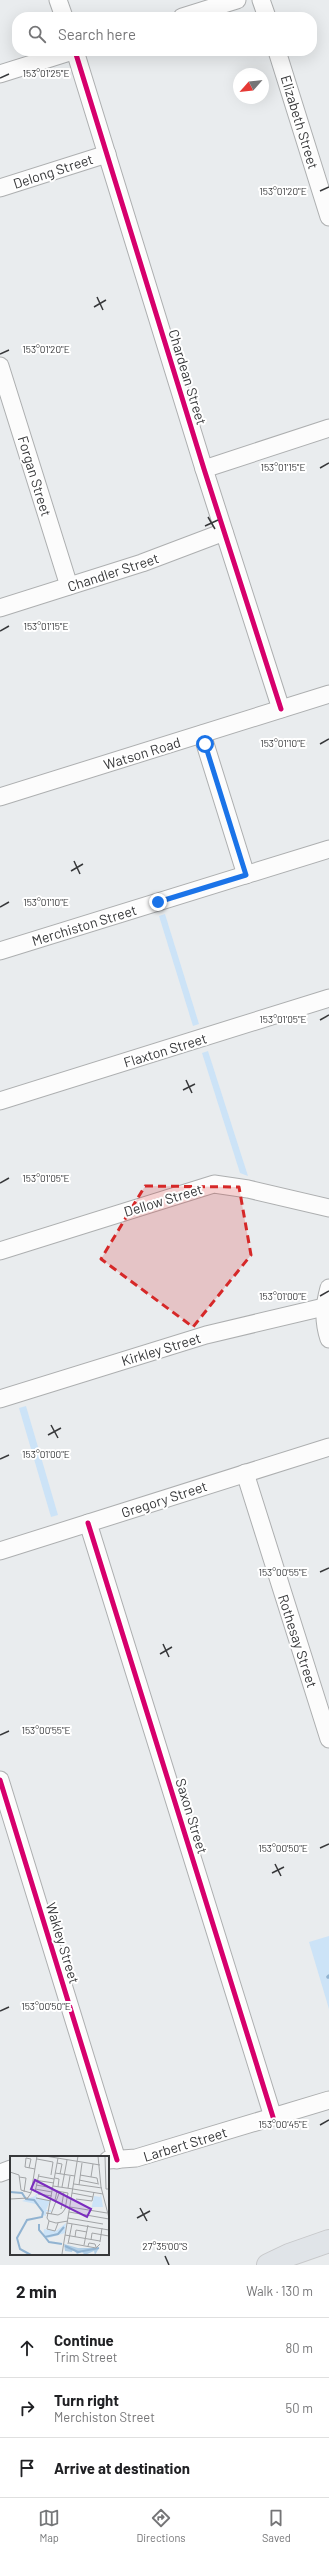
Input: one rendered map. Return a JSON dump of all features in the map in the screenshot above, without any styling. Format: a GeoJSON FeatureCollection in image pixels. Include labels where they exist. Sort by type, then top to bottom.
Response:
{"type":"FeatureCollection","features":[{"type":"Feature","properties":{"kind":"main road"},"geometry":{"type":"LineString","coordinates":[[268,2265],[289,2255],[329,2241]]}},
{"type":"Feature","properties":{"kind":"main road"},"geometry":{"type":"LineString","coordinates":[[296,2265],[329,2254]]}},
{"type":"Feature","properties":{"kind":"street"},"geometry":{"type":"LineString","coordinates":[[58,0],[62,12]]}},
{"type":"Feature","properties":{"kind":"street"},"geometry":{"type":"LineString","coordinates":[[198,12],[237,0]]}},
{"type":"Feature","properties":{"kind":"street"},"geometry":{"type":"LineString","coordinates":[[261,0],[265,12]]}},
{"type":"Feature","properties":{"kind":"street"},"geometry":{"type":"LineString","coordinates":[[0,74],[58,56]]}},
{"type":"Feature","properties":{"kind":"street","name":"Chardean Street"},"geometry":{"type":"LineString","coordinates":[[76,56],[224,532],[281,709]]}},
{"type":"Feature","properties":{"kind":"street","name":"Elizabeth Street"},"geometry":{"type":"LineString","coordinates":[[279,56],[329,217]]}},
{"type":"Feature","properties":{"kind":"street","name":"Delong Street"},"geometry":{"type":"LineString","coordinates":[[0,188],[107,154]]}},
{"type":"Feature","properties":{"kind":"street","name":"Forgan Street"},"geometry":{"type":"LineString","coordinates":[[0,366],[69,586]]}},
{"type":"Feature","properties":{"kind":"street"},"geometry":{"type":"LineString","coordinates":[[204,468],[329,428]]}},
{"type":"Feature","properties":{"kind":"street","name":"Chandler Street"},"geometry":{"type":"LineString","coordinates":[[0,608],[206,541],[224,532]]}},
{"type":"Feature","properties":{"kind":"street","name":"Watson Road"},"geometry":{"type":"LineString","coordinates":[[0,797],[329,694]]}},
{"type":"Feature","properties":{"kind":"street"},"geometry":{"type":"LineString","coordinates":[[202,734],[246,875]]}},
{"type":"Feature","properties":{"kind":"street","name":"Merchiston Street"},"geometry":{"type":"LineString","coordinates":[[0,950],[329,849]]}},
{"type":"Feature","properties":{"kind":"street","name":"Flaxton Street"},"geometry":{"type":"LineString","coordinates":[[0,1101],[329,998]]}},
{"type":"Feature","properties":{"kind":"street","name":"Dellow Street"},"geometry":{"type":"LineString","coordinates":[[0,1251],[214,1184],[248,1189],[329,1208]]}},
{"type":"Feature","properties":{"kind":"street"},"geometry":{"type":"LineString","coordinates":[[329,1288],[324,1307],[324,1324],[329,1338]]}},
{"type":"Feature","properties":{"kind":"street","name":"Kirkley Street"},"geometry":{"type":"LineString","coordinates":[[0,1398],[206,1335],[324,1307]]}},
{"type":"Feature","properties":{"kind":"street","name":"Gregory Street"},"geometry":{"type":"LineString","coordinates":[[0,1551],[329,1447]]}},
{"type":"Feature","properties":{"kind":"street","name":"Rothesay Street"},"geometry":{"type":"LineString","coordinates":[[245,1473],[329,1739]]}},
{"type":"Feature","properties":{"kind":"street","name":"Saxon Street"},"geometry":{"type":"LineString","coordinates":[[88,1523],[273,2117]]}},
{"type":"Feature","properties":{"kind":"street","name":"Wakley Street"},"geometry":{"type":"LineString","coordinates":[[0,1780],[112,2160]]}},
{"type":"Feature","properties":{"kind":"street","name":"Larbert Street"},"geometry":{"type":"LineString","coordinates":[[112,2160],[136,2158],[329,2100]]}},
{"type":"Feature","properties":{"kind":"street"},"geometry":{"type":"LineString","coordinates":[[0,2172],[10,2169]]}},
{"type":"Feature","properties":{"kind":"highlighted area"},"geometry":{"type":"Polygon","coordinates":[[[145,1186],[239,1187],[251,1255],[193,1327],[101,1259],[145,1186]]]}},
{"type":"Feature","properties":{"kind":"shaded area"},"geometry":{"type":"Polygon","coordinates":[[[165,914],[199,1024],[193,1026],[159,916],[165,914]]]}},
{"type":"Feature","properties":{"kind":"shaded area"},"geometry":{"type":"Polygon","coordinates":[[[208,1051],[248,1176],[240,1173],[202,1053],[208,1051]]]}},
{"type":"Feature","properties":{"kind":"shaded area"},"geometry":{"type":"Polygon","coordinates":[[[26,1406],[58,1515],[51,1517],[19,1408],[26,1406]]]}},
{"type":"Feature","properties":{"kind":"shaded area"},"geometry":{"type":"Polygon","coordinates":[[[329,1936],[329,2009],[309,1942],[329,1936]]]}},
{"type":"Feature","properties":{"kind":"cycle path"},"geometry":{"type":"LineString","coordinates":[[77,56],[204,469],[281,709]]}},
{"type":"Feature","properties":{"kind":"cycle path"},"geometry":{"type":"LineString","coordinates":[[88,1523],[273,2117]]}},
{"type":"Feature","properties":{"kind":"cycle path"},"geometry":{"type":"LineString","coordinates":[[0,1780],[117,2160]]}},
{"type":"Feature","properties":{"kind":"route"},"geometry":{"type":"LineString","coordinates":[[158,902],[246,875],[205,744]]}}]}
